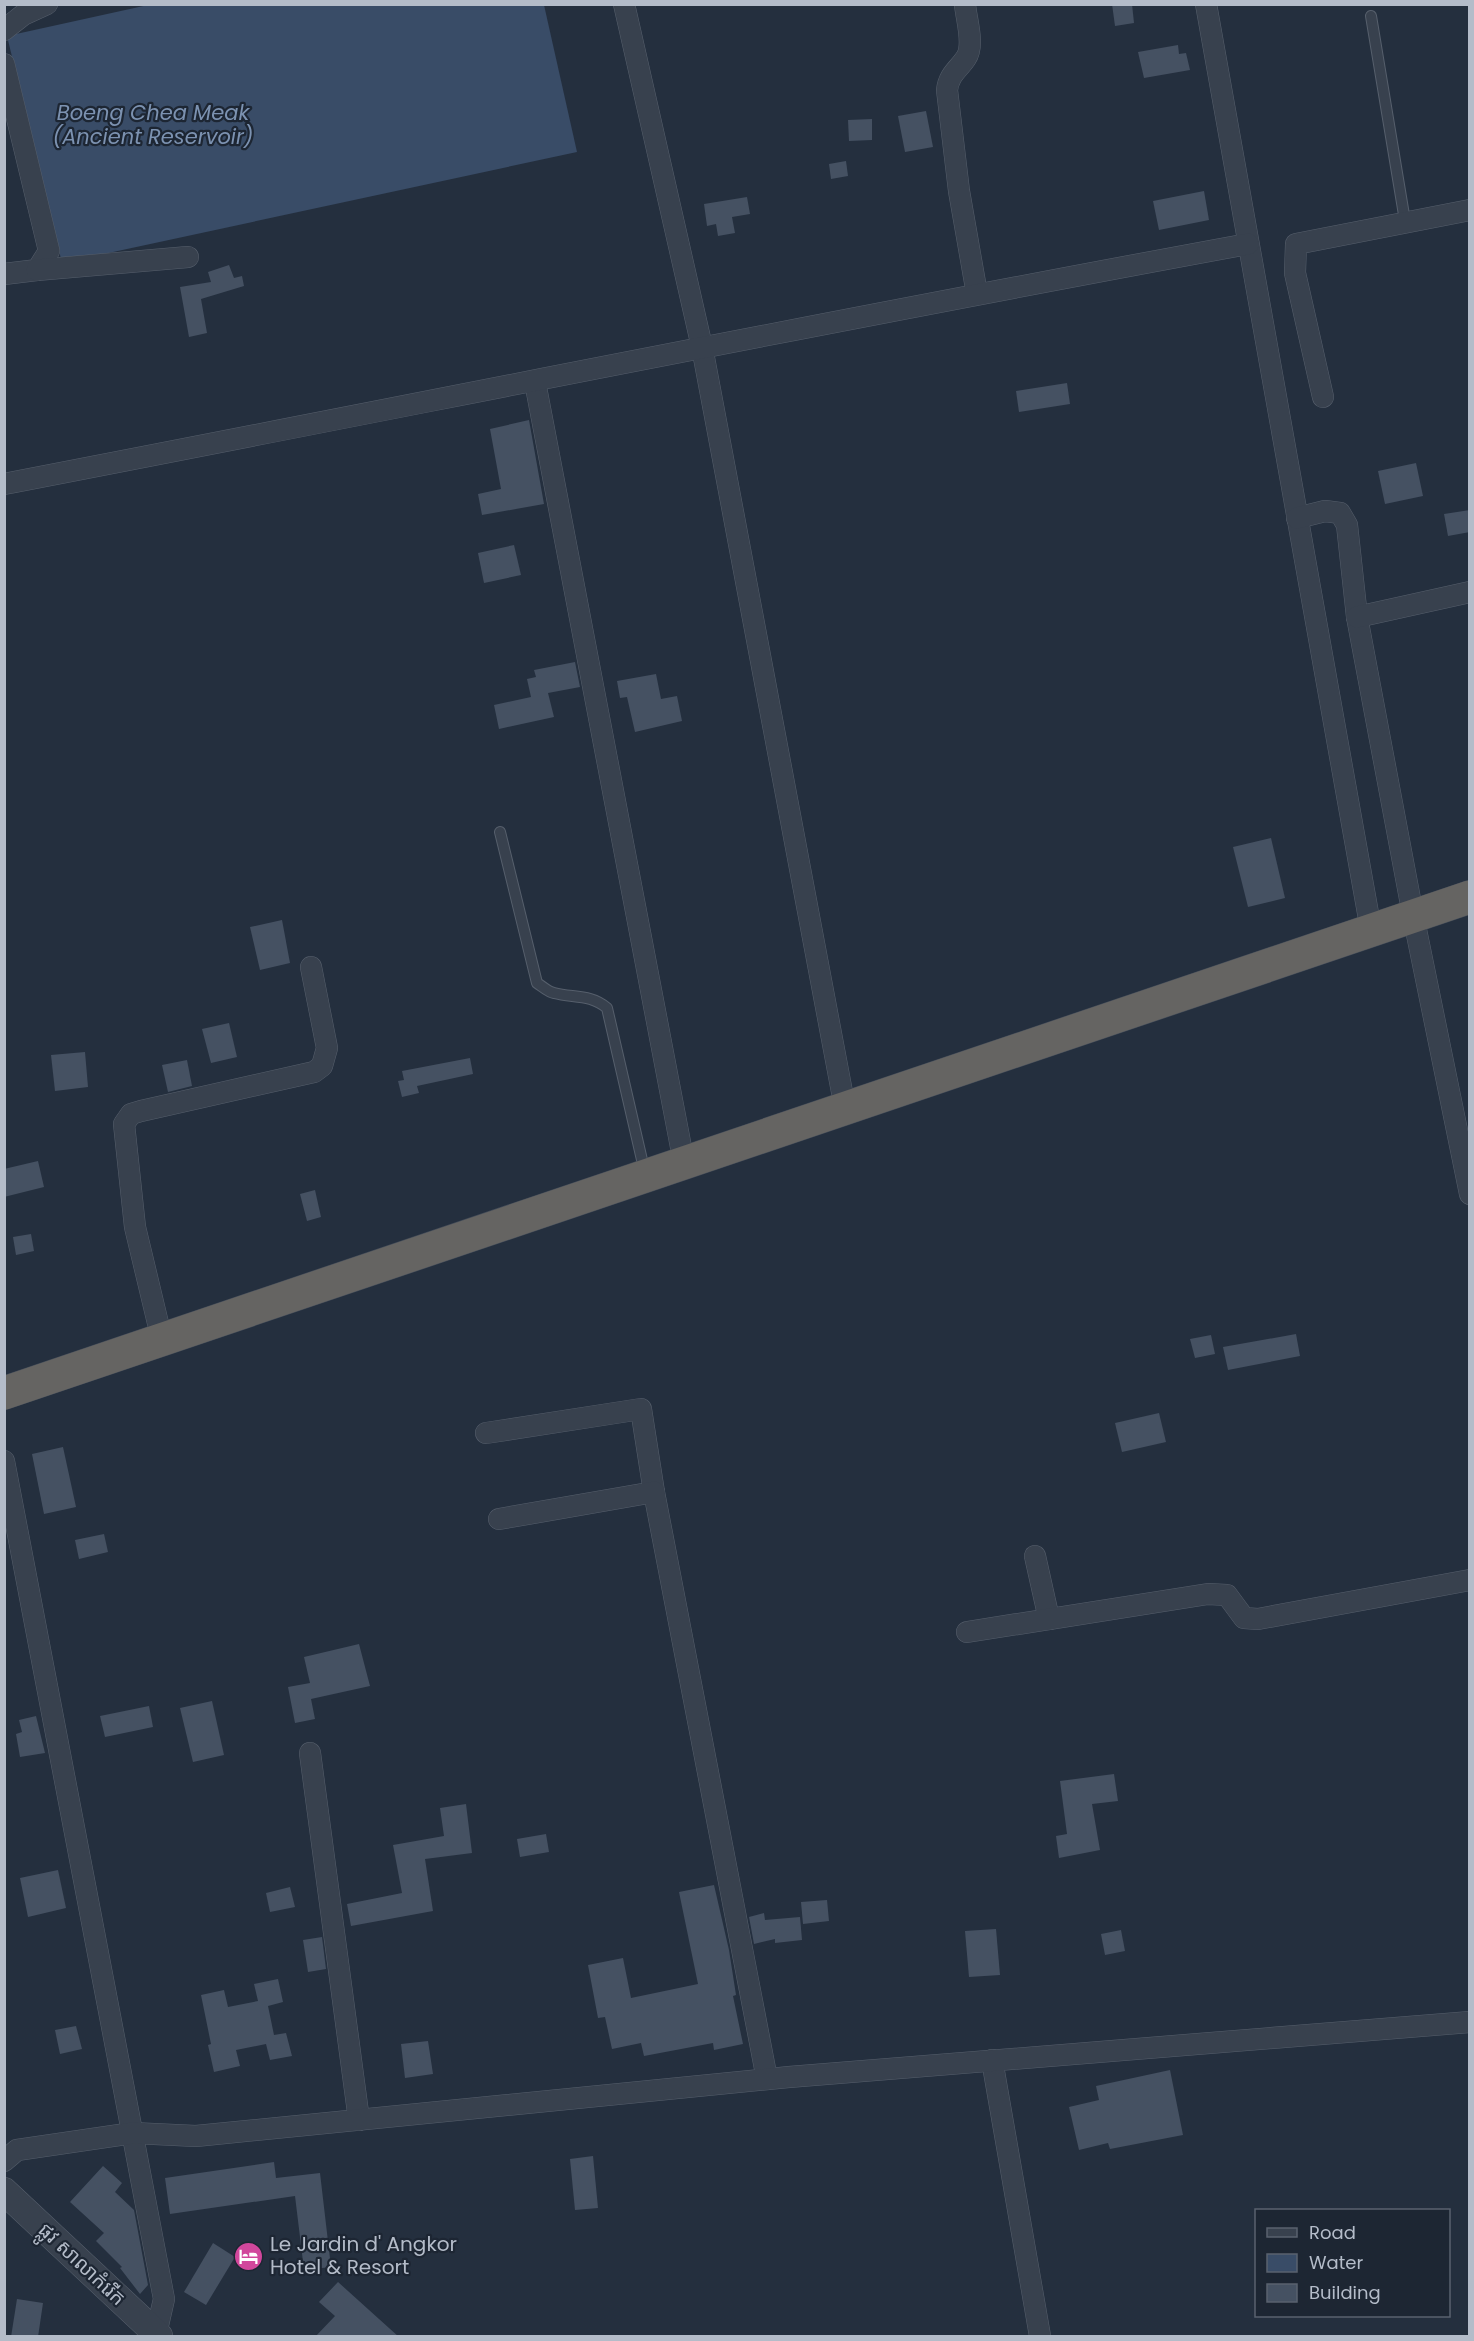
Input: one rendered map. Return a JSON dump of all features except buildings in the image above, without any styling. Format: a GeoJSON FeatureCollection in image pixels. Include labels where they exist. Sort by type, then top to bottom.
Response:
{"type":"FeatureCollection","features":[{"type":"Feature","properties":{"kind":"highway"},"geometry":{"type":"LineString","coordinates":[[4,1393],[1470,897]]}},
{"type":"Feature","properties":{"kind":"street"},"geometry":{"type":"LineString","coordinates":[[4,30],[23,15],[47,4]]}},
{"type":"Feature","properties":{"kind":"street"},"geometry":{"type":"LineString","coordinates":[[624,4],[702,347],[845,1108]]}},
{"type":"Feature","properties":{"kind":"street"},"geometry":{"type":"LineString","coordinates":[[965,4],[969,35],[968,56],[948,80],[947,90],[959,191],[977,294]]}},
{"type":"Feature","properties":{"kind":"street"},"geometry":{"type":"LineString","coordinates":[[1206,4],[1371,930]]}},
{"type":"Feature","properties":{"kind":"street"},"geometry":{"type":"LineString","coordinates":[[4,64],[49,251],[37,270]]}},
{"type":"Feature","properties":{"kind":"street"},"geometry":{"type":"LineString","coordinates":[[1323,397],[1295,273],[1296,244],[1470,210]]}},
{"type":"Feature","properties":{"kind":"street"},"geometry":{"type":"LineString","coordinates":[[4,484],[535,382],[702,347],[1248,244]]}},
{"type":"Feature","properties":{"kind":"street"},"geometry":{"type":"LineString","coordinates":[[4,274],[188,257]]}},
{"type":"Feature","properties":{"kind":"street"},"geometry":{"type":"LineString","coordinates":[[535,382],[684,1163]]}},
{"type":"Feature","properties":{"kind":"street"},"geometry":{"type":"LineString","coordinates":[[1297,518],[1325,511],[1340,513],[1347,525],[1357,617],[1413,915],[1470,1194]]}},
{"type":"Feature","properties":{"kind":"street"},"geometry":{"type":"LineString","coordinates":[[1357,617],[1470,592]]}},
{"type":"Feature","properties":{"kind":"street"},"geometry":{"type":"LineString","coordinates":[[162,1340],[135,1227],[124,1124],[132,1114],[141,1111],[314,1072],[322,1066],[327,1048],[311,967]]}},
{"type":"Feature","properties":{"kind":"street"},"geometry":{"type":"LineString","coordinates":[[486,1433],[641,1409],[654,1492],[767,2079]]}},
{"type":"Feature","properties":{"kind":"street"},"geometry":{"type":"LineString","coordinates":[[4,1461],[164,2299],[158,2335]]}},
{"type":"Feature","properties":{"kind":"street"},"geometry":{"type":"LineString","coordinates":[[499,1519],[654,1492]]}},
{"type":"Feature","properties":{"kind":"street"},"geometry":{"type":"LineString","coordinates":[[1035,1557],[1049,1619]]}},
{"type":"Feature","properties":{"kind":"street"},"geometry":{"type":"LineString","coordinates":[[967,1632],[1208,1593],[1227,1595],[1244,1618],[1258,1619],[1470,1580]]}},
{"type":"Feature","properties":{"kind":"street"},"geometry":{"type":"LineString","coordinates":[[310,1753],[359,2120]]}},
{"type":"Feature","properties":{"kind":"street"},"geometry":{"type":"LineString","coordinates":[[4,2161],[17,2150],[133,2133],[196,2136],[767,2079],[1470,2022]]}},
{"type":"Feature","properties":{"kind":"street"},"geometry":{"type":"LineString","coordinates":[[992,2060],[1040,2337]]}},
{"type":"Feature","properties":{"kind":"street","name":"ផ្លូវ សាលាកំរើក"},"geometry":{"type":"LineString","coordinates":[[4,2192],[158,2335]]}},
{"type":"Feature","properties":{"kind":"lane"},"geometry":{"type":"LineString","coordinates":[[1371,16],[1405,221]]}},
{"type":"Feature","properties":{"kind":"lane"},"geometry":{"type":"LineString","coordinates":[[500,832],[537,983],[552,993],[581,996],[599,1001],[607,1008],[645,1176]]}},
{"type":"Feature","properties":{"kind":"water","name":"Boeng Chea Meak (Ancient Reservoir)"},"geometry":{"type":"Polygon","coordinates":[[[148,5],[544,5],[577,152],[62,263],[7,36],[148,5]]]}},
{"type":"Feature","properties":{"kind":"place","name":"Le Jardin d' Angkor Hotel & Resort"},"geometry":{"type":"Point","coordinates":[249,2256]}}]}
